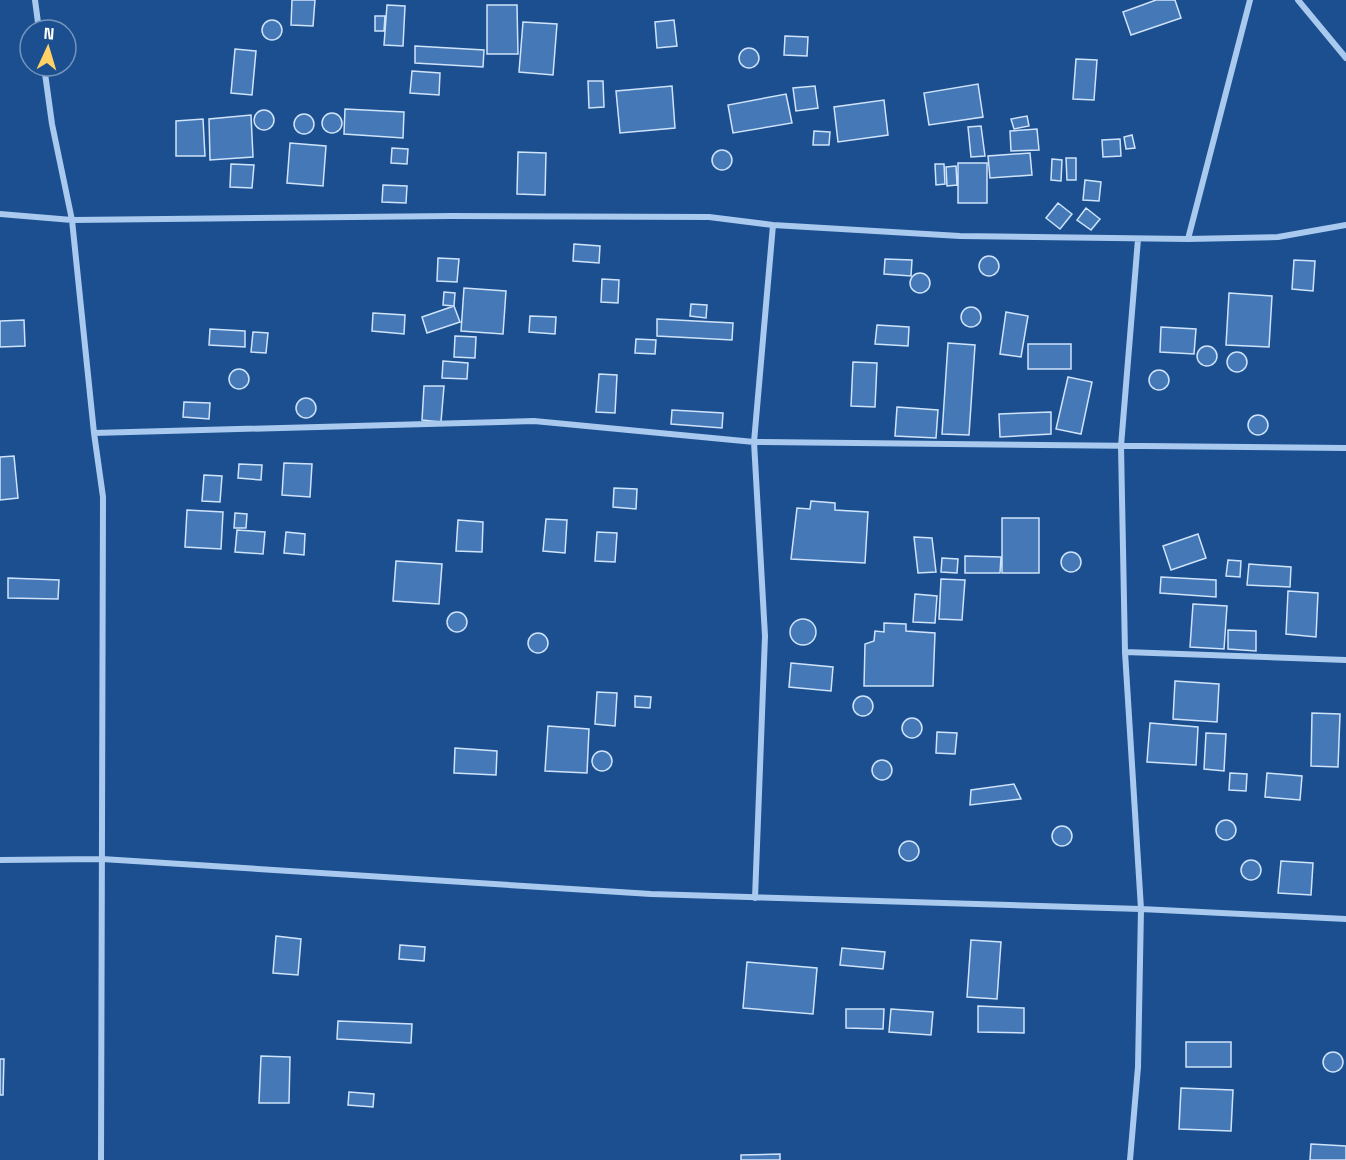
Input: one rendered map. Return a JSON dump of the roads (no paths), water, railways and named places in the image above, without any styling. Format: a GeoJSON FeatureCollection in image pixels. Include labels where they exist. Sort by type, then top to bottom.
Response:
{"type":"FeatureCollection","features":[{"type":"Feature","properties":{"kind":"street"},"geometry":{"type":"LineString","coordinates":[[35,0],[37,18]]}},
{"type":"Feature","properties":{"kind":"street"},"geometry":{"type":"LineString","coordinates":[[1188,239],[1250,0]]}},
{"type":"Feature","properties":{"kind":"street"},"geometry":{"type":"LineString","coordinates":[[1298,0],[1346,58]]}},
{"type":"Feature","properties":{"kind":"street"},"geometry":{"type":"LineString","coordinates":[[46,78],[52,124],[72,220],[94,433],[103,497],[101,1160]]}},
{"type":"Feature","properties":{"kind":"street"},"geometry":{"type":"LineString","coordinates":[[0,214],[72,220],[452,216],[709,217],[773,225],[960,236],[1188,239],[1278,237],[1346,225]]}},
{"type":"Feature","properties":{"kind":"street"},"geometry":{"type":"LineString","coordinates":[[754,898],[765,636],[754,441],[773,225]]}},
{"type":"Feature","properties":{"kind":"street"},"geometry":{"type":"LineString","coordinates":[[1130,1160],[1138,1067],[1142,909],[1125,652],[1121,446],[1138,238]]}},
{"type":"Feature","properties":{"kind":"street"},"geometry":{"type":"LineString","coordinates":[[94,433],[534,421],[754,441],[1346,448]]}},
{"type":"Feature","properties":{"kind":"street"},"geometry":{"type":"LineString","coordinates":[[1125,652],[1346,660]]}},
{"type":"Feature","properties":{"kind":"street"},"geometry":{"type":"LineString","coordinates":[[0,860],[102,860],[754,898],[1142,909],[1346,919]]}}]}
